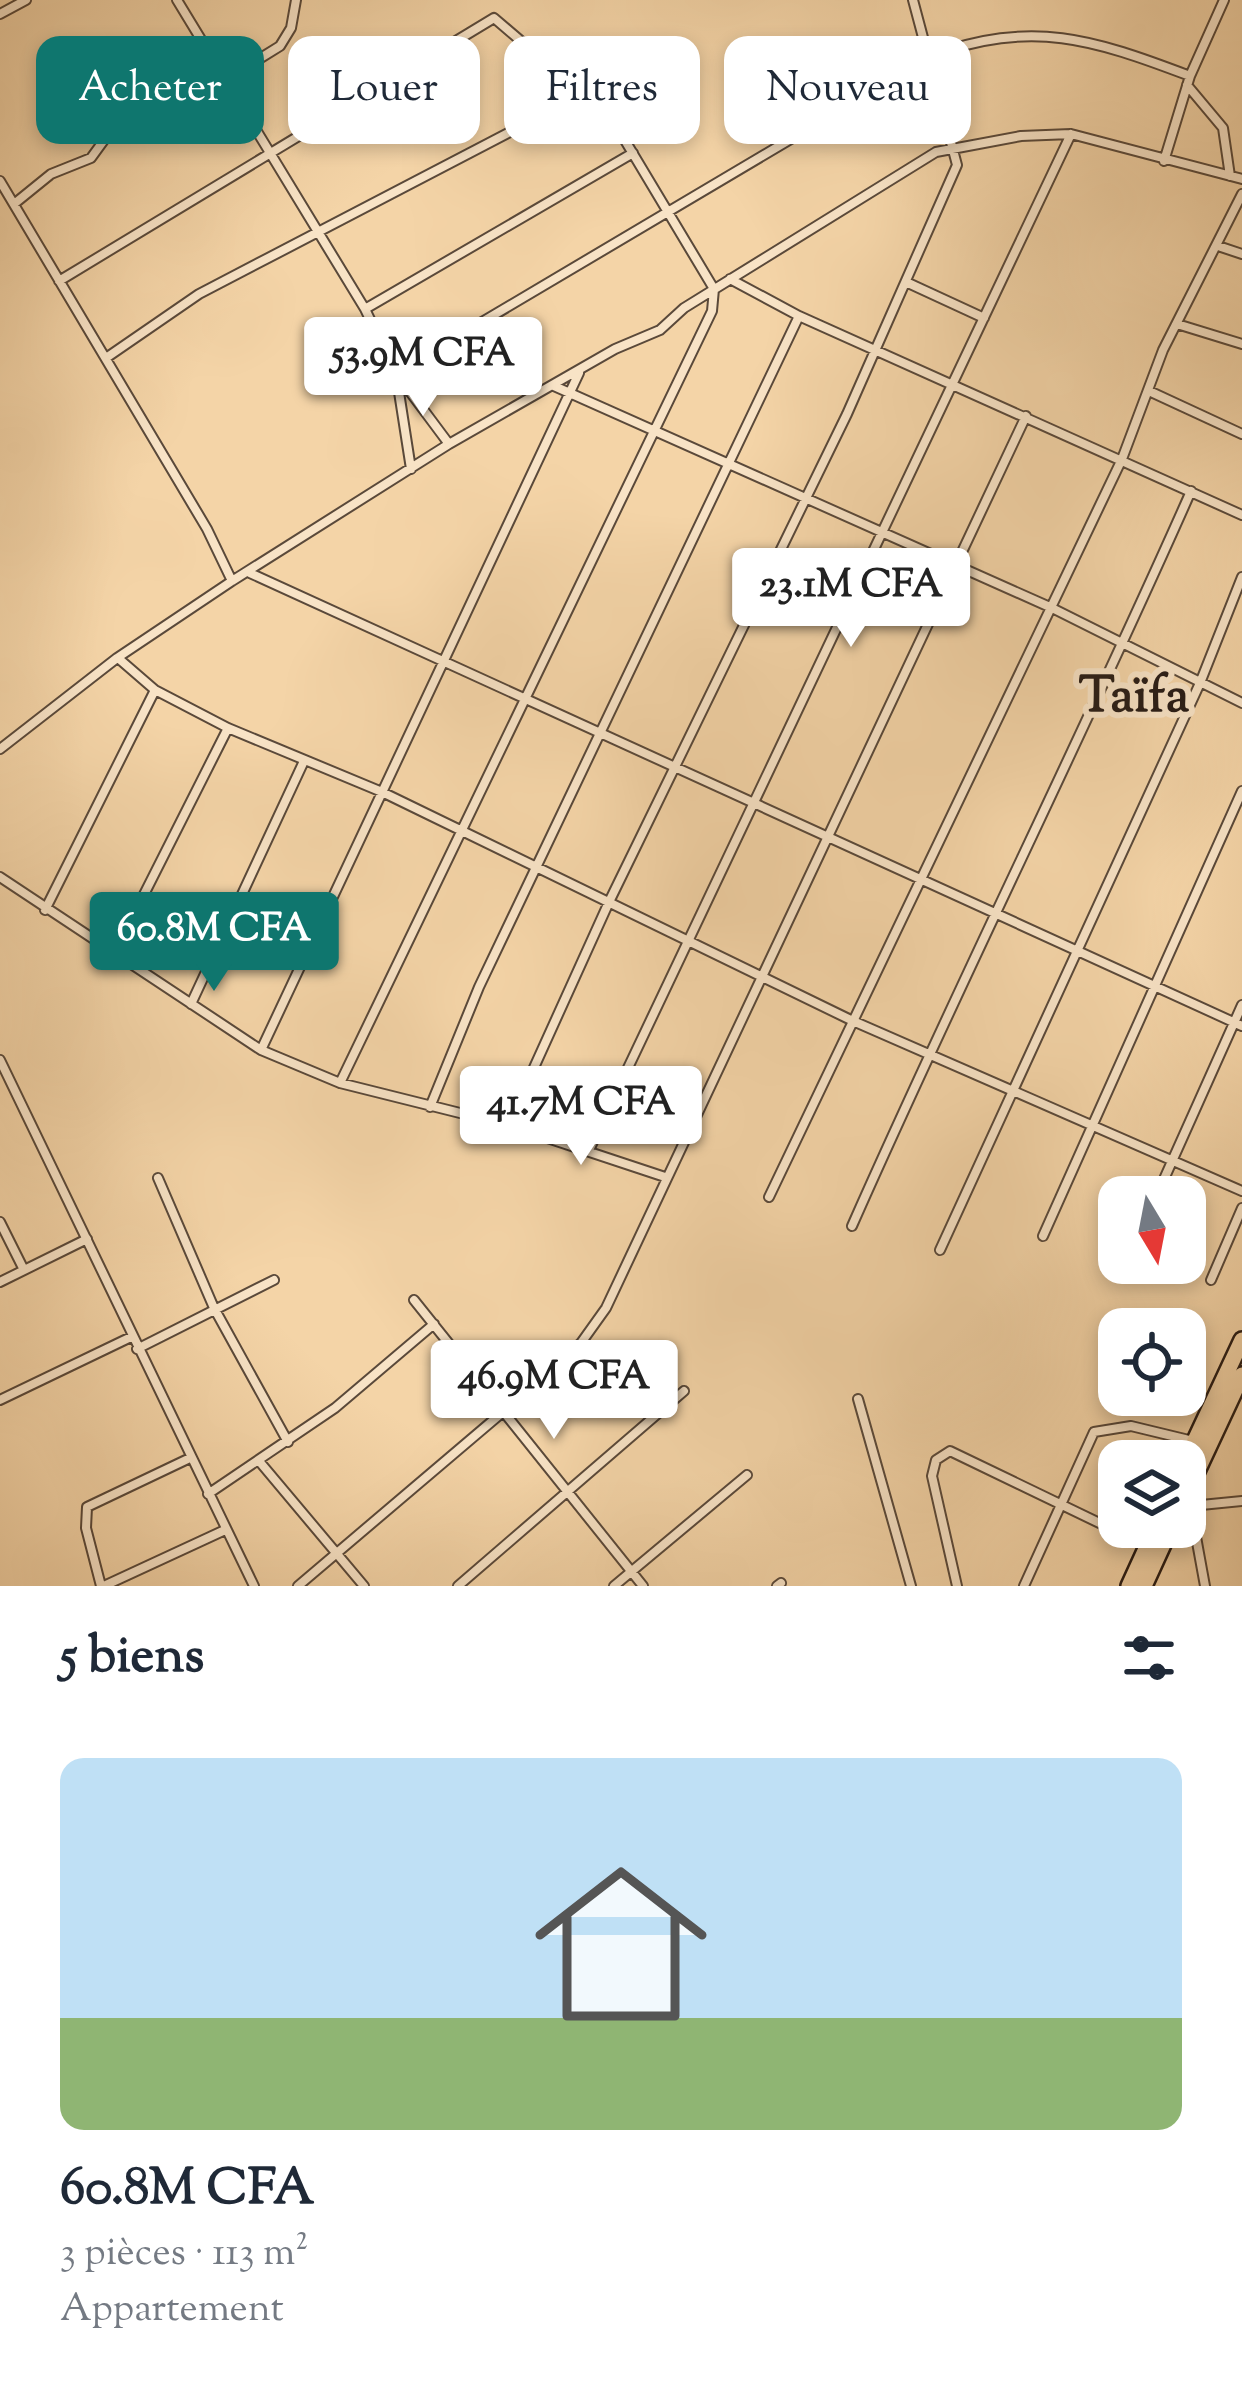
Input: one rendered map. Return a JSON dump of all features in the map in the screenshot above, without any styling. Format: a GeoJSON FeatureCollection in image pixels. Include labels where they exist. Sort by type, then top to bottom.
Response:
{"type":"FeatureCollection","features":[{"type":"Feature","properties":{"kind":"highway"},"geometry":{"type":"LineString","coordinates":[[1195,1440],[1242,1340]]}},
{"type":"Feature","properties":{"kind":"highway"},"geometry":{"type":"LineString","coordinates":[[1206,1457],[1242,1375]]}},
{"type":"Feature","properties":{"kind":"highway"},"geometry":{"type":"LineString","coordinates":[[1129,1586],[1146,1548]]}},
{"type":"Feature","properties":{"kind":"highway"},"geometry":{"type":"LineString","coordinates":[[1144,1586],[1161,1548]]}},
{"type":"Feature","properties":{"kind":"street"},"geometry":{"type":"LineString","coordinates":[[0,14],[26,0]]}},
{"type":"Feature","properties":{"kind":"street"},"geometry":{"type":"LineString","coordinates":[[177,0],[200,36]]}},
{"type":"Feature","properties":{"kind":"street"},"geometry":{"type":"LineString","coordinates":[[264,54],[286,39],[296,0]]}},
{"type":"Feature","properties":{"kind":"street"},"geometry":{"type":"LineString","coordinates":[[913,0],[925,36]]}},
{"type":"Feature","properties":{"kind":"street"},"geometry":{"type":"LineString","coordinates":[[1164,161],[1189,80],[1224,0]]}},
{"type":"Feature","properties":{"kind":"street"},"geometry":{"type":"LineString","coordinates":[[59,281],[494,18],[515,36]]}},
{"type":"Feature","properties":{"kind":"street"},"geometry":{"type":"LineString","coordinates":[[971,45],[1001,36],[1055,34],[1189,80],[1223,128],[1230,176]]}},
{"type":"Feature","properties":{"kind":"street"},"geometry":{"type":"LineString","coordinates":[[590,1148],[1071,134]]}},
{"type":"Feature","properties":{"kind":"street"},"geometry":{"type":"LineString","coordinates":[[0,749],[117,658],[232,581],[449,444],[660,330],[713,289],[919,159],[1022,136],[1071,134],[1242,179]]}},
{"type":"Feature","properties":{"kind":"street"},"geometry":{"type":"LineString","coordinates":[[106,358],[199,294],[504,135]]}},
{"type":"Feature","properties":{"kind":"street"},"geometry":{"type":"LineString","coordinates":[[264,143],[365,309],[396,373],[449,444]]}},
{"type":"Feature","properties":{"kind":"street"},"geometry":{"type":"LineString","coordinates":[[14,204],[50,174],[92,158],[101,144]]}},
{"type":"Feature","properties":{"kind":"street"},"geometry":{"type":"LineString","coordinates":[[340,1083],[712,311],[713,289],[627,144]]}},
{"type":"Feature","properties":{"kind":"street"},"geometry":{"type":"LineString","coordinates":[[396,373],[783,144]]}},
{"type":"Feature","properties":{"kind":"street"},"geometry":{"type":"LineString","coordinates":[[508,1125],[609,902],[878,347],[957,165],[956,144]]}},
{"type":"Feature","properties":{"kind":"street"},"geometry":{"type":"LineString","coordinates":[[365,309],[633,153]]}},
{"type":"Feature","properties":{"kind":"street"},"geometry":{"type":"LineString","coordinates":[[0,181],[207,529],[232,581]]}},
{"type":"Feature","properties":{"kind":"street"},"geometry":{"type":"LineString","coordinates":[[769,1197],[1052,608],[1122,458],[1177,324],[1242,194]]}},
{"type":"Feature","properties":{"kind":"street"},"geometry":{"type":"LineString","coordinates":[[1218,246],[1242,254]]}},
{"type":"Feature","properties":{"kind":"street"},"geometry":{"type":"LineString","coordinates":[[730,279],[799,316],[878,347],[1242,515]]}},
{"type":"Feature","properties":{"kind":"street"},"geometry":{"type":"LineString","coordinates":[[906,282],[984,318]]}},
{"type":"Feature","properties":{"kind":"street"},"geometry":{"type":"LineString","coordinates":[[430,1107],[452,1048],[536,867],[799,316]]}},
{"type":"Feature","properties":{"kind":"street"},"geometry":{"type":"LineString","coordinates":[[1177,324],[1242,344]]}},
{"type":"Feature","properties":{"kind":"street"},"geometry":{"type":"LineString","coordinates":[[261,1050],[579,372]]}},
{"type":"Feature","properties":{"kind":"street"},"geometry":{"type":"LineString","coordinates":[[396,373],[411,470]]}},
{"type":"Feature","properties":{"kind":"street"},"geometry":{"type":"LineString","coordinates":[[554,386],[1052,608],[1242,703]]}},
{"type":"Feature","properties":{"kind":"street"},"geometry":{"type":"LineString","coordinates":[[1149,391],[1242,434]]}},
{"type":"Feature","properties":{"kind":"street"},"geometry":{"type":"LineString","coordinates":[[298,1586],[581,1343],[606,1308],[1026,416]]}},
{"type":"Feature","properties":{"kind":"street"},"geometry":{"type":"LineString","coordinates":[[852,1226],[1190,491]]}},
{"type":"Feature","properties":{"kind":"street"},"geometry":{"type":"LineString","coordinates":[[250,573],[1238,1024]]}},
{"type":"Feature","properties":{"kind":"street"},"geometry":{"type":"LineString","coordinates":[[940,1250],[1200,683],[1242,577]]}},
{"type":"Feature","properties":{"kind":"street"},"geometry":{"type":"LineString","coordinates":[[117,658],[155,690],[228,728],[382,792],[853,1021],[1242,1191]]}},
{"type":"Feature","properties":{"kind":"street"},"geometry":{"type":"LineString","coordinates":[[45,910],[155,690]]}},
{"type":"Feature","properties":{"kind":"street"},"geometry":{"type":"LineString","coordinates":[[116,952],[228,728]]}},
{"type":"Feature","properties":{"kind":"street"},"geometry":{"type":"LineString","coordinates":[[190,1004],[304,761]]}},
{"type":"Feature","properties":{"kind":"street"},"geometry":{"type":"LineString","coordinates":[[1043,1236],[1242,791]]}},
{"type":"Feature","properties":{"kind":"street"},"geometry":{"type":"LineString","coordinates":[[0,877],[261,1050],[340,1083],[590,1148],[665,1177]]}},
{"type":"Feature","properties":{"kind":"street"},"geometry":{"type":"LineString","coordinates":[[1165,1176],[1238,1024],[1242,1005]]}},
{"type":"Feature","properties":{"kind":"street"},"geometry":{"type":"LineString","coordinates":[[0,1060],[254,1586]]}},
{"type":"Feature","properties":{"kind":"street"},"geometry":{"type":"LineString","coordinates":[[158,1178],[214,1308],[288,1442]]}},
{"type":"Feature","properties":{"kind":"street"},"geometry":{"type":"LineString","coordinates":[[1211,1280],[1242,1208]]}},
{"type":"Feature","properties":{"kind":"street"},"geometry":{"type":"LineString","coordinates":[[0,1222],[24,1270]]}},
{"type":"Feature","properties":{"kind":"street"},"geometry":{"type":"LineString","coordinates":[[0,1282],[87,1239]]}},
{"type":"Feature","properties":{"kind":"street"},"geometry":{"type":"LineString","coordinates":[[137,1348],[274,1280]]}},
{"type":"Feature","properties":{"kind":"street"},"geometry":{"type":"LineString","coordinates":[[414,1300],[643,1586]]}},
{"type":"Feature","properties":{"kind":"street"},"geometry":{"type":"LineString","coordinates":[[208,1494],[288,1442],[434,1324]]}},
{"type":"Feature","properties":{"kind":"street"},"geometry":{"type":"LineString","coordinates":[[0,1400],[131,1337]]}},
{"type":"Feature","properties":{"kind":"street"},"geometry":{"type":"LineString","coordinates":[[458,1586],[684,1391]]}},
{"type":"Feature","properties":{"kind":"street"},"geometry":{"type":"LineString","coordinates":[[858,1399],[911,1586]]}},
{"type":"Feature","properties":{"kind":"street"},"geometry":{"type":"LineString","coordinates":[[1024,1586],[1101,1427],[1131,1426],[1186,1440]]}},
{"type":"Feature","properties":{"kind":"street"},"geometry":{"type":"LineString","coordinates":[[957,1586],[932,1476],[942,1453],[960,1453],[1098,1522]]}},
{"type":"Feature","properties":{"kind":"street"},"geometry":{"type":"LineString","coordinates":[[190,1458],[87,1508],[86,1528],[102,1586],[225,1530]]}},
{"type":"Feature","properties":{"kind":"street"},"geometry":{"type":"LineString","coordinates":[[259,1461],[364,1586]]}},
{"type":"Feature","properties":{"kind":"street"},"geometry":{"type":"LineString","coordinates":[[614,1586],[747,1475]]}},
{"type":"Feature","properties":{"kind":"street"},"geometry":{"type":"LineString","coordinates":[[1206,1499],[1242,1501]]}},
{"type":"Feature","properties":{"kind":"street"},"geometry":{"type":"LineString","coordinates":[[1198,1548],[1205,1586]]}},
{"type":"Feature","properties":{"kind":"district","name":"Taïfa"},"geometry":{"type":"Point","coordinates":[1134,698]}}]}
